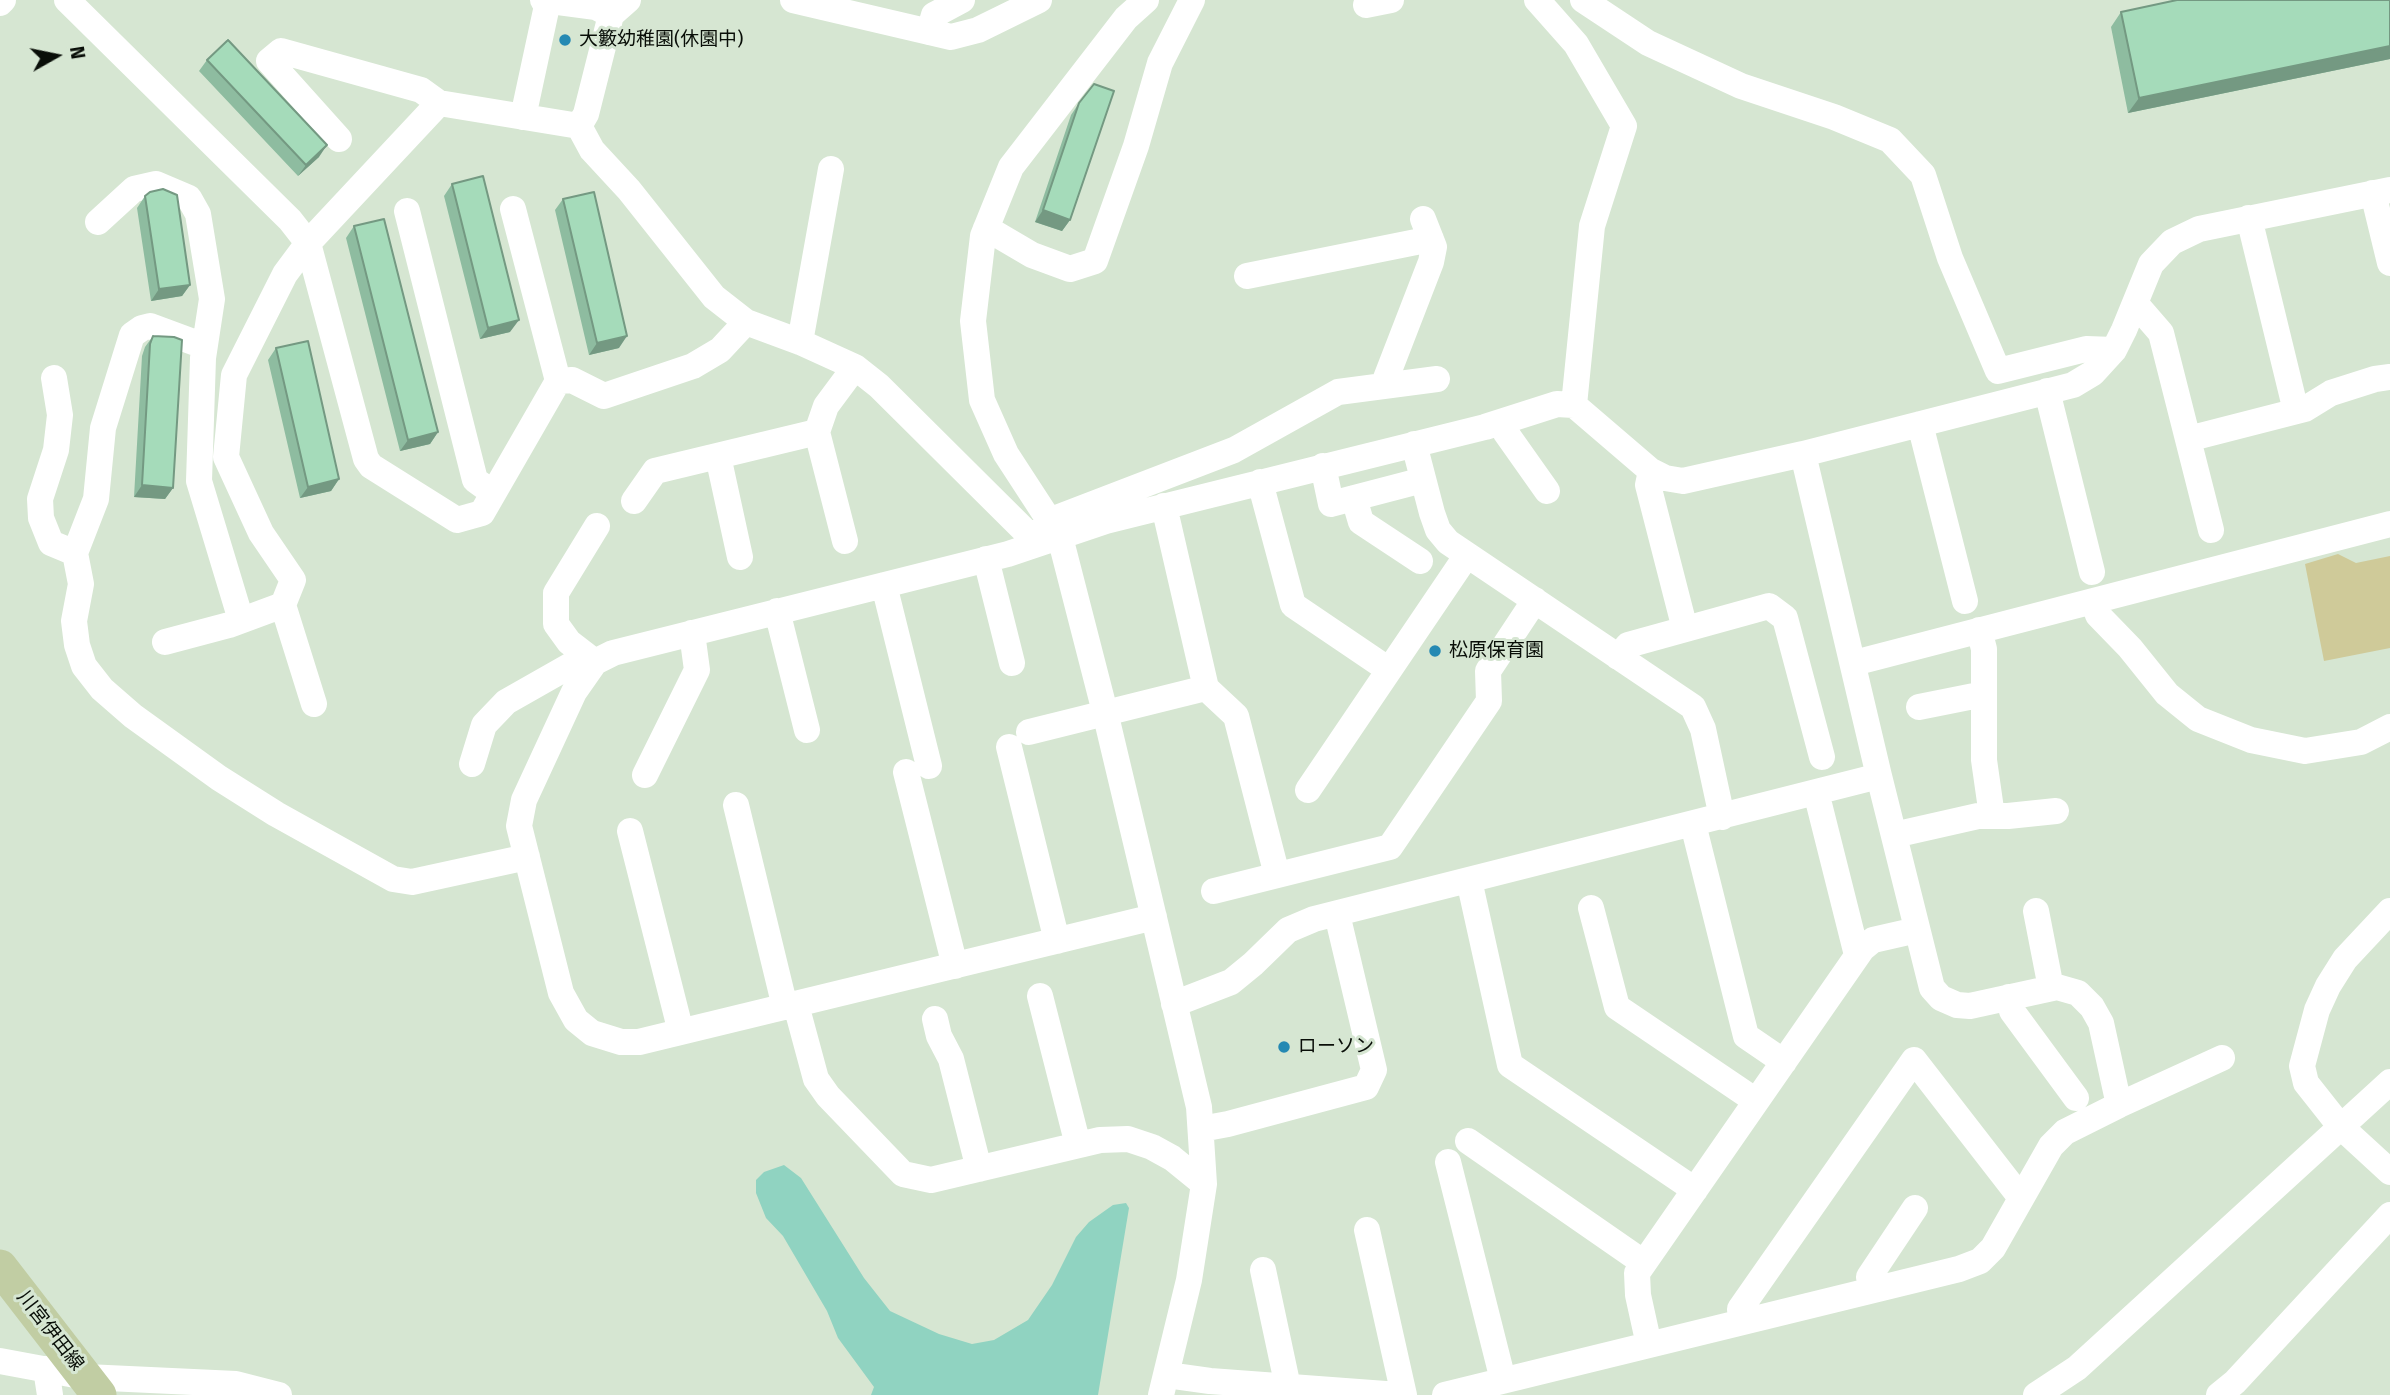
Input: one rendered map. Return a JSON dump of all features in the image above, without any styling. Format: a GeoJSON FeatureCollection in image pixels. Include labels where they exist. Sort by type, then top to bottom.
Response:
{"type":"FeatureCollection","features":[{"type":"Feature","properties":{"kind":"main road","name":"川宮伊田線"},"geometry":{"type":"LineString","coordinates":[[0,1267],[92,1386]]}},
{"type":"Feature","properties":{"kind":"street"},"geometry":{"type":"LineString","coordinates":[[67,0],[290,220],[308,243],[366,458],[371,466],[457,520],[482,513],[558,381],[513,209]]}},
{"type":"Feature","properties":{"kind":"street"},"geometry":{"type":"LineString","coordinates":[[543,0],[596,7],[619,7],[586,114],[579,126]]}},
{"type":"Feature","properties":{"kind":"street"},"geometry":{"type":"LineString","coordinates":[[793,0],[926,16],[962,0]]}},
{"type":"Feature","properties":{"kind":"street"},"geometry":{"type":"LineString","coordinates":[[926,16],[951,37],[978,30],[1016,7],[1039,0]]}},
{"type":"Feature","properties":{"kind":"street"},"geometry":{"type":"LineString","coordinates":[[1146,0],[1126,18],[1011,167],[983,236],[973,321],[982,400],[1006,454],[1054,529],[1105,712],[1199,1107],[1204,1184],[1189,1280],[1164,1385],[1288,1387],[1402,1395],[1367,1230]]}},
{"type":"Feature","properties":{"kind":"street"},"geometry":{"type":"LineString","coordinates":[[986,228],[1032,255],[1070,269],[1095,261],[1136,146],[1160,63],[1192,0]]}},
{"type":"Feature","properties":{"kind":"street"},"geometry":{"type":"LineString","coordinates":[[1538,0],[1576,44],[1623,126],[1592,226],[1574,405]]}},
{"type":"Feature","properties":{"kind":"street"},"geometry":{"type":"LineString","coordinates":[[1583,0],[1660,49],[1741,86],[1834,117],[1890,140],[1923,175],[1950,258],[1998,371],[2086,349],[2114,350]]}},
{"type":"Feature","properties":{"kind":"street"},"geometry":{"type":"LineString","coordinates":[[523,117],[548,1]]}},
{"type":"Feature","properties":{"kind":"street"},"geometry":{"type":"LineString","coordinates":[[339,139],[269,61],[281,51],[421,90],[439,103],[579,126]]}},
{"type":"Feature","properties":{"kind":"street"},"geometry":{"type":"LineString","coordinates":[[314,704],[283,605],[293,580],[261,533],[226,457],[234,376],[285,274],[308,243],[439,103]]}},
{"type":"Feature","properties":{"kind":"street"},"geometry":{"type":"LineString","coordinates":[[579,126],[592,150],[629,190],[714,297],[746,322],[800,342],[855,367],[879,386],[1026,532],[1106,521],[1503,421],[1558,404],[1574,405],[1651,471],[1665,478],[1683,481],[1803,454],[2073,385],[2093,373],[2114,350],[2151,264],[2172,242],[2199,229],[2382,192],[2390,263]]}},
{"type":"Feature","properties":{"kind":"street"},"geometry":{"type":"LineString","coordinates":[[800,342],[831,169]]}},
{"type":"Feature","properties":{"kind":"street"},"geometry":{"type":"LineString","coordinates":[[98,222],[134,189],[156,184],[189,198],[198,214],[212,299],[204,346],[199,481],[241,621]]}},
{"type":"Feature","properties":{"kind":"street"},"geometry":{"type":"LineString","coordinates":[[407,211],[475,480],[493,493]]}},
{"type":"Feature","properties":{"kind":"street"},"geometry":{"type":"LineString","coordinates":[[2249,218],[2296,411]]}},
{"type":"Feature","properties":{"kind":"street"},"geometry":{"type":"LineString","coordinates":[[1247,276],[1427,229],[1434,247],[1431,262],[1382,386]]}},
{"type":"Feature","properties":{"kind":"street"},"geometry":{"type":"LineString","coordinates":[[2135,303],[2161,333],[2211,530]]}},
{"type":"Feature","properties":{"kind":"street"},"geometry":{"type":"LineString","coordinates":[[558,381],[572,380],[604,396],[693,366],[720,350],[746,322]]}},
{"type":"Feature","properties":{"kind":"street"},"geometry":{"type":"LineString","coordinates":[[204,346],[150,326],[132,335],[103,428],[96,499],[75,553],[81,584],[74,621],[77,645],[84,666],[102,690],[133,716],[219,778],[276,814],[393,879],[412,882],[527,857]]}},
{"type":"Feature","properties":{"kind":"street"},"geometry":{"type":"LineString","coordinates":[[845,541],[817,432],[826,406],[855,367]]}},
{"type":"Feature","properties":{"kind":"street"},"geometry":{"type":"LineString","coordinates":[[2188,439],[2305,409],[2330,393],[2390,377]]}},
{"type":"Feature","properties":{"kind":"street"},"geometry":{"type":"LineString","coordinates":[[54,378],[60,415],[56,450],[40,499],[41,518],[51,543],[75,553]]}},
{"type":"Feature","properties":{"kind":"street"},"geometry":{"type":"LineString","coordinates":[[472,764],[485,725],[506,702],[591,659],[986,559],[1234,450],[1338,392],[1437,379]]}},
{"type":"Feature","properties":{"kind":"street"},"geometry":{"type":"LineString","coordinates":[[2048,391],[2092,572]]}},
{"type":"Feature","properties":{"kind":"street"},"geometry":{"type":"LineString","coordinates":[[1503,421],[1506,433],[1547,491]]}},
{"type":"Feature","properties":{"kind":"street"},"geometry":{"type":"LineString","coordinates":[[1920,424],[1965,601]]}},
{"type":"Feature","properties":{"kind":"street"},"geometry":{"type":"LineString","coordinates":[[634,501],[655,471],[817,432]]}},
{"type":"Feature","properties":{"kind":"street"},"geometry":{"type":"LineString","coordinates":[[1414,444],[1438,530],[1448,542],[1693,707],[1703,729],[1722,817]]}},
{"type":"Feature","properties":{"kind":"street"},"geometry":{"type":"LineString","coordinates":[[1803,454],[1932,988],[1941,998],[1957,1005],[1970,1006],[2057,987],[2078,993],[2092,1007],[2101,1023],[2119,1105]]}},
{"type":"Feature","properties":{"kind":"street"},"geometry":{"type":"LineString","coordinates":[[718,456],[740,557]]}},
{"type":"Feature","properties":{"kind":"street"},"geometry":{"type":"LineString","coordinates":[[1323,466],[1331,504],[1423,480]]}},
{"type":"Feature","properties":{"kind":"street"},"geometry":{"type":"LineString","coordinates":[[1651,471],[1648,485],[1685,629]]}},
{"type":"Feature","properties":{"kind":"street"},"geometry":{"type":"LineString","coordinates":[[1260,482],[1293,605],[1389,670]]}},
{"type":"Feature","properties":{"kind":"street"},"geometry":{"type":"LineString","coordinates":[[1354,498],[1361,522],[1420,561]]}},
{"type":"Feature","properties":{"kind":"street"},"geometry":{"type":"LineString","coordinates":[[1164,506],[1206,688],[1236,716],[1277,875]]}},
{"type":"Feature","properties":{"kind":"street"},"geometry":{"type":"LineString","coordinates":[[1854,663],[2390,524]]}},
{"type":"Feature","properties":{"kind":"street"},"geometry":{"type":"LineString","coordinates":[[591,659],[569,642],[556,624],[556,593],[597,526]]}},
{"type":"Feature","properties":{"kind":"street"},"geometry":{"type":"LineString","coordinates":[[1308,790],[1467,555]]}},
{"type":"Feature","properties":{"kind":"street"},"geometry":{"type":"LineString","coordinates":[[986,559],[1012,663]]}},
{"type":"Feature","properties":{"kind":"street"},"geometry":{"type":"LineString","coordinates":[[884,585],[955,966]]}},
{"type":"Feature","properties":{"kind":"street"},"geometry":{"type":"LineString","coordinates":[[1214,891],[1390,847],[1489,701],[1488,671],[1535,600]]}},
{"type":"Feature","properties":{"kind":"street"},"geometry":{"type":"LineString","coordinates":[[2092,601],[2098,615],[2130,648],[2167,694],[2199,719],[2251,740],[2305,751],[2361,742],[2390,727]]}},
{"type":"Feature","properties":{"kind":"street"},"geometry":{"type":"LineString","coordinates":[[165,642],[241,621],[283,605]]}},
{"type":"Feature","properties":{"kind":"street"},"geometry":{"type":"LineString","coordinates":[[1618,657],[1628,645],[1769,607],[1785,618],[1822,757]]}},
{"type":"Feature","properties":{"kind":"street"},"geometry":{"type":"LineString","coordinates":[[777,611],[807,730]]}},
{"type":"Feature","properties":{"kind":"street"},"geometry":{"type":"LineString","coordinates":[[1979,630],[1984,649],[1984,760],[1992,816]]}},
{"type":"Feature","properties":{"kind":"street"},"geometry":{"type":"LineString","coordinates":[[645,775],[697,670],[692,633]]}},
{"type":"Feature","properties":{"kind":"street"},"geometry":{"type":"LineString","coordinates":[[591,659],[524,800],[519,826],[561,993],[576,1020],[592,1033],[621,1042],[639,1042],[1154,917]]}},
{"type":"Feature","properties":{"kind":"street"},"geometry":{"type":"LineString","coordinates":[[1058,941],[1019,739],[1105,712],[1206,688]]}},
{"type":"Feature","properties":{"kind":"street"},"geometry":{"type":"LineString","coordinates":[[1919,707],[1984,694]]}},
{"type":"Feature","properties":{"kind":"street"},"geometry":{"type":"LineString","coordinates":[[1174,1004],[1231,982],[1288,930],[1314,919],[1879,776]]}},
{"type":"Feature","properties":{"kind":"street"},"geometry":{"type":"LineString","coordinates":[[1816,792],[1857,956]]}},
{"type":"Feature","properties":{"kind":"street"},"geometry":{"type":"LineString","coordinates":[[736,805],[791,1006],[816,1079],[828,1096],[903,1174],[931,1180],[1100,1140],[1128,1139],[1152,1147],[1172,1158],[1204,1184]]}},
{"type":"Feature","properties":{"kind":"street"},"geometry":{"type":"LineString","coordinates":[[1894,835],[1978,816],[2056,811]]}},
{"type":"Feature","properties":{"kind":"street"},"geometry":{"type":"LineString","coordinates":[[1693,824],[1746,1036],[1784,1062]]}},
{"type":"Feature","properties":{"kind":"street"},"geometry":{"type":"LineString","coordinates":[[630,831],[681,1032]]}},
{"type":"Feature","properties":{"kind":"street"},"geometry":{"type":"LineString","coordinates":[[1469,880],[1510,1065],[1695,1190]]}},
{"type":"Feature","properties":{"kind":"street"},"geometry":{"type":"LineString","coordinates":[[1591,908],[1617,1007],[1756,1101]]}},
{"type":"Feature","properties":{"kind":"street"},"geometry":{"type":"LineString","coordinates":[[2036,911],[2051,988]]}},
{"type":"Feature","properties":{"kind":"street"},"geometry":{"type":"LineString","coordinates":[[2390,911],[2345,959],[2328,986],[2317,1010],[2302,1066],[2306,1083],[2340,1126],[2390,1172]]}},
{"type":"Feature","properties":{"kind":"street"},"geometry":{"type":"LineString","coordinates":[[1201,1129],[1366,1087],[1374,1070],[1337,914]]}},
{"type":"Feature","properties":{"kind":"street"},"geometry":{"type":"LineString","coordinates":[[1649,1345],[1638,1295],[1637,1273],[1857,956],[1873,940],[1917,930]]}},
{"type":"Feature","properties":{"kind":"street"},"geometry":{"type":"LineString","coordinates":[[1040,996],[1078,1145]]}},
{"type":"Feature","properties":{"kind":"street"},"geometry":{"type":"LineString","coordinates":[[2009,997],[2012,1011],[2076,1098]]}},
{"type":"Feature","properties":{"kind":"street"},"geometry":{"type":"LineString","coordinates":[[936,1019],[939,1036],[951,1059],[979,1169]]}},
{"type":"Feature","properties":{"kind":"street"},"geometry":{"type":"LineString","coordinates":[[1445,1395],[1959,1269],[1980,1261],[1993,1248],[2051,1146],[2064,1132],[2222,1058]]}},
{"type":"Feature","properties":{"kind":"street"},"geometry":{"type":"LineString","coordinates":[[1741,1322],[1740,1309],[1914,1060],[2021,1198]]}},
{"type":"Feature","properties":{"kind":"street"},"geometry":{"type":"LineString","coordinates":[[2036,1395],[2077,1368],[2390,1082]]}},
{"type":"Feature","properties":{"kind":"street"},"geometry":{"type":"LineString","coordinates":[[1468,1141],[1644,1263]]}},
{"type":"Feature","properties":{"kind":"street"},"geometry":{"type":"LineString","coordinates":[[1448,1162],[1503,1380]]}},
{"type":"Feature","properties":{"kind":"street"},"geometry":{"type":"LineString","coordinates":[[1872,1290],[1869,1277],[1915,1208]]}},
{"type":"Feature","properties":{"kind":"street"},"geometry":{"type":"LineString","coordinates":[[2219,1395],[2244,1373],[2390,1215]]}},
{"type":"Feature","properties":{"kind":"street"},"geometry":{"type":"LineString","coordinates":[[1263,1270],[1288,1387]]}},
{"type":"Feature","properties":{"kind":"street"},"geometry":{"type":"LineString","coordinates":[[0,1361],[48,1382],[92,1386],[236,1384],[279,1395]]}},
{"type":"Feature","properties":{"kind":"shaded area"},"geometry":{"type":"Polygon","coordinates":[[[2338,554],[2356,563],[2390,556],[2390,648],[2324,661],[2305,564],[2338,554]]]}},
{"type":"Feature","properties":{"kind":"water"},"geometry":{"type":"Polygon","coordinates":[[[784,1165],[801,1178],[864,1278],[890,1311],[939,1334],[972,1344],[994,1340],[1028,1320],[1052,1285],[1076,1237],[1089,1222],[1113,1205],[1126,1203],[1129,1208],[1098,1395],[871,1395],[874,1387],[838,1338],[827,1311],[783,1236],[766,1218],[756,1193],[756,1180],[764,1172],[784,1165]]]}},
{"type":"Feature","properties":{"kind":"building"},"geometry":{"type":"Polygon","coordinates":[[[2177,0],[2390,0],[2390,46],[2139,98],[2121,12],[2177,0]]]}},
{"type":"Feature","properties":{"kind":"building"},"geometry":{"type":"Polygon","coordinates":[[[228,40],[327,145],[306,165],[207,60],[228,40]]]}},
{"type":"Feature","properties":{"kind":"building"},"geometry":{"type":"Polygon","coordinates":[[[1094,84],[1114,91],[1070,220],[1043,210],[1079,103],[1094,84]]]}},
{"type":"Feature","properties":{"kind":"building"},"geometry":{"type":"Polygon","coordinates":[[[483,176],[519,320],[488,328],[452,184],[483,176]]]}},
{"type":"Feature","properties":{"kind":"building"},"geometry":{"type":"Polygon","coordinates":[[[163,189],[177,195],[190,285],[159,289],[145,196],[163,189]]]}},
{"type":"Feature","properties":{"kind":"building"},"geometry":{"type":"Polygon","coordinates":[[[594,192],[627,336],[597,343],[563,199],[594,192]]]}},
{"type":"Feature","properties":{"kind":"building"},"geometry":{"type":"Polygon","coordinates":[[[384,219],[438,432],[408,440],[354,226],[384,219]]]}},
{"type":"Feature","properties":{"kind":"building"},"geometry":{"type":"Polygon","coordinates":[[[153,336],[182,340],[173,488],[142,485],[150,344],[153,336]]]}},
{"type":"Feature","properties":{"kind":"building"},"geometry":{"type":"Polygon","coordinates":[[[308,341],[339,479],[308,487],[276,348],[308,341]]]}},
{"type":"Feature","properties":{"kind":"place","name":"大籔幼稚園(休園中)"},"geometry":{"type":"Point","coordinates":[565,40]}},
{"type":"Feature","properties":{"kind":"place","name":"松原保育園"},"geometry":{"type":"Point","coordinates":[1435,651]}},
{"type":"Feature","properties":{"kind":"place","name":"ローソン"},"geometry":{"type":"Point","coordinates":[1284,1047]}}]}
